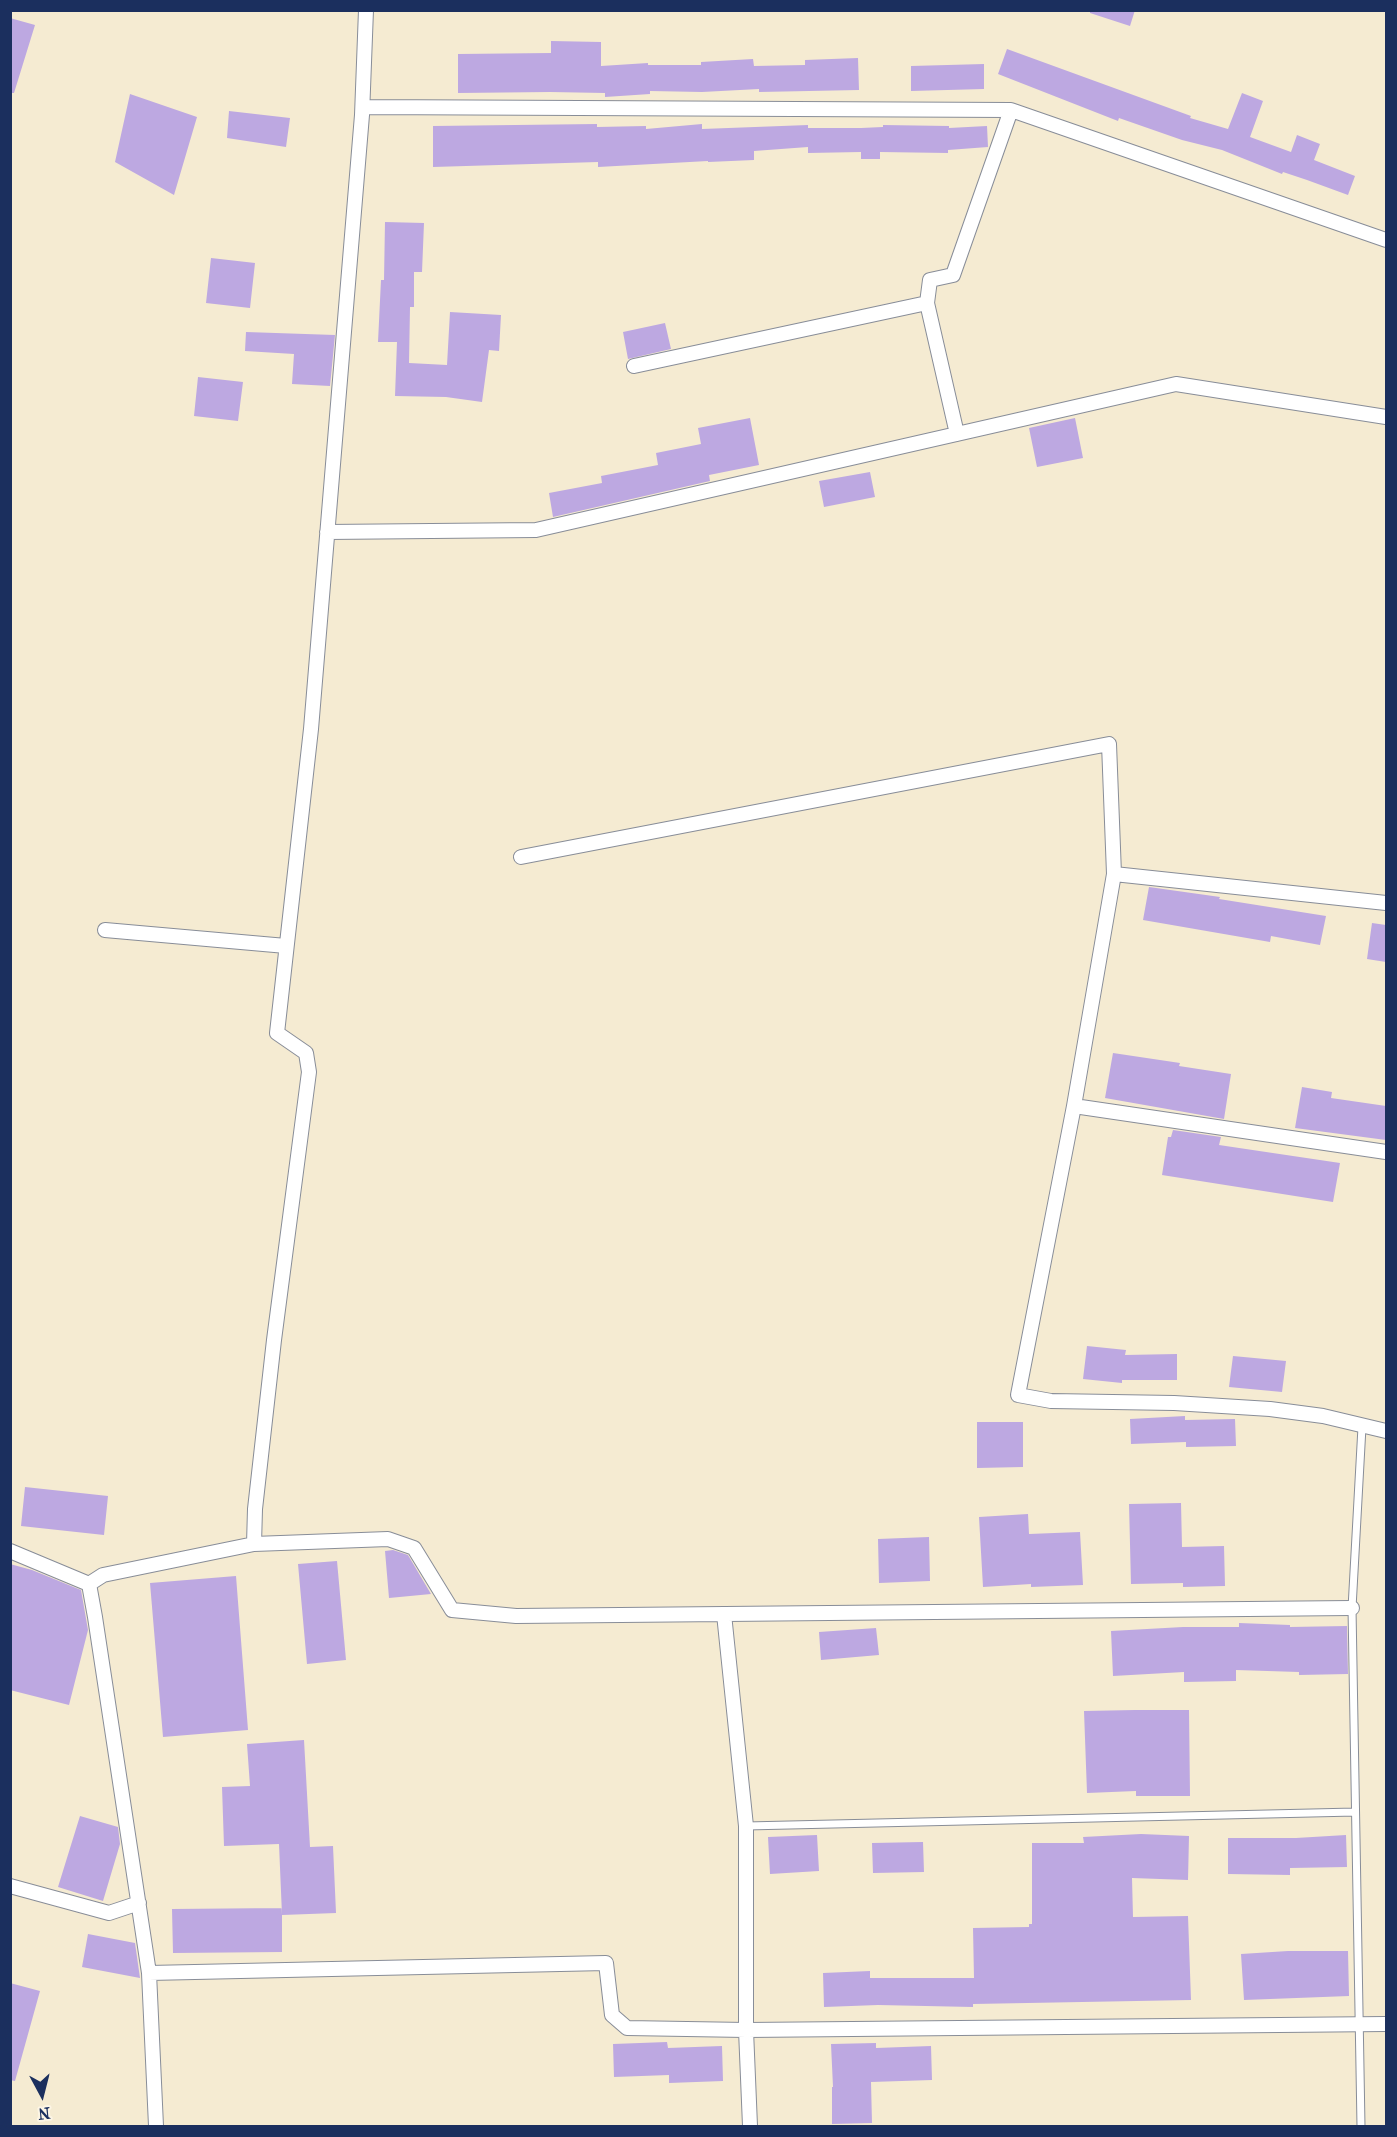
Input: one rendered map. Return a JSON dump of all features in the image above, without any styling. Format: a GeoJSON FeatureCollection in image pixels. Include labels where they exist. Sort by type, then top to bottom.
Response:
{"type":"FeatureCollection","features":[{"type":"Feature","properties":{"kind":"street"},"geometry":{"type":"LineString","coordinates":[[254,1544],[255,1509],[273,1351],[309,1072],[306,1053],[277,1033],[311,729],[363,107],[366,10]]}},
{"type":"Feature","properties":{"kind":"street"},"geometry":{"type":"LineString","coordinates":[[363,107],[1011,110],[1386,240]]}},
{"type":"Feature","properties":{"kind":"street"},"geometry":{"type":"LineString","coordinates":[[957,434],[927,303],[930,280],[953,275],[1011,110]]}},
{"type":"Feature","properties":{"kind":"street"},"geometry":{"type":"LineString","coordinates":[[634,366],[927,303]]}},
{"type":"Feature","properties":{"kind":"street"},"geometry":{"type":"LineString","coordinates":[[327,532],[536,530],[1176,384],[1386,417]]}},
{"type":"Feature","properties":{"kind":"street"},"geometry":{"type":"LineString","coordinates":[[520,858],[1109,744],[1114,874],[1074,1106],[1018,1395],[1051,1401],[1174,1403],[1270,1409],[1323,1416],[1386,1431]]}},
{"type":"Feature","properties":{"kind":"street"},"geometry":{"type":"LineString","coordinates":[[1114,874],[1386,903]]}},
{"type":"Feature","properties":{"kind":"street"},"geometry":{"type":"LineString","coordinates":[[105,930],[286,946]]}},
{"type":"Feature","properties":{"kind":"street"},"geometry":{"type":"LineString","coordinates":[[1074,1106],[1386,1152]]}},
{"type":"Feature","properties":{"kind":"street"},"geometry":{"type":"LineString","coordinates":[[89,1584],[103,1575],[254,1544],[388,1539],[414,1548],[452,1610],[516,1616],[1352,1608]]}},
{"type":"Feature","properties":{"kind":"street"},"geometry":{"type":"LineString","coordinates":[[10,1551],[89,1584]]}},
{"type":"Feature","properties":{"kind":"street"},"geometry":{"type":"LineString","coordinates":[[89,1584],[149,1973],[156,2127]]}},
{"type":"Feature","properties":{"kind":"street"},"geometry":{"type":"LineString","coordinates":[[724,1614],[746,1826],[746,2030],[750,2127]]}},
{"type":"Feature","properties":{"kind":"street"},"geometry":{"type":"LineString","coordinates":[[10,1886],[110,1913],[139,1903]]}},
{"type":"Feature","properties":{"kind":"street"},"geometry":{"type":"LineString","coordinates":[[149,1973],[606,1964],[612,2015],[627,2028],[746,2030],[1386,2024]]}},
{"type":"Feature","properties":{"kind":"lane"},"geometry":{"type":"LineString","coordinates":[[1361,2127],[1352,1608],[1362,1426]]}},
{"type":"Feature","properties":{"kind":"lane"},"geometry":{"type":"LineString","coordinates":[[746,1826],[1355,1812]]}},
{"type":"Feature","properties":{"kind":"building"},"geometry":{"type":"Polygon","coordinates":[[[1090,10],[1135,10],[1130,26],[1090,13],[1090,10]]]}},
{"type":"Feature","properties":{"kind":"building"},"geometry":{"type":"Polygon","coordinates":[[[10,18],[35,25],[14,93],[10,93],[10,18]]]}},
{"type":"Feature","properties":{"kind":"building"},"geometry":{"type":"Polygon","coordinates":[[[551,41],[601,42],[601,66],[648,63],[648,65],[701,65],[701,62],[753,59],[754,66],[805,65],[805,60],[858,58],[859,90],[650,91],[650,94],[605,97],[605,93],[458,93],[458,54],[551,53],[551,41]]]}},
{"type":"Feature","properties":{"kind":"building"},"geometry":{"type":"Polygon","coordinates":[[[1007,49],[1191,116],[1190,118],[1228,129],[1242,93],[1263,101],[1250,137],[1291,152],[1297,135],[1320,144],[1314,160],[1355,176],[1348,195],[1283,172],[1282,174],[1222,150],[1182,140],[1119,118],[1118,121],[998,74],[1007,49]]]}},
{"type":"Feature","properties":{"kind":"building"},"geometry":{"type":"Polygon","coordinates":[[[984,64],[984,89],[911,91],[911,66],[984,64]]]}},
{"type":"Feature","properties":{"kind":"building"},"geometry":{"type":"Polygon","coordinates":[[[130,94],[197,117],[174,195],[115,162],[130,94]]]}},
{"type":"Feature","properties":{"kind":"building"},"geometry":{"type":"Polygon","coordinates":[[[229,111],[290,118],[286,147],[227,138],[229,111]]]}},
{"type":"Feature","properties":{"kind":"building"},"geometry":{"type":"Polygon","coordinates":[[[597,124],[597,127],[646,126],[646,129],[702,124],[702,129],[808,125],[808,128],[861,128],[883,127],[883,125],[949,126],[949,128],[987,126],[988,147],[948,150],[948,153],[880,152],[880,159],[861,159],[861,152],[808,153],[808,147],[754,151],[754,160],[598,167],[598,162],[433,167],[433,126],[597,124]]]}},
{"type":"Feature","properties":{"kind":"building"},"geometry":{"type":"Polygon","coordinates":[[[385,222],[424,223],[422,272],[414,272],[414,307],[410,307],[409,363],[447,365],[450,312],[501,315],[499,351],[489,350],[482,402],[446,397],[395,396],[397,342],[378,342],[381,280],[384,280],[385,222]]]}},
{"type":"Feature","properties":{"kind":"building"},"geometry":{"type":"Polygon","coordinates":[[[211,258],[255,263],[250,308],[206,303],[211,258]]]}},
{"type":"Feature","properties":{"kind":"building"},"geometry":{"type":"Polygon","coordinates":[[[665,323],[671,349],[628,359],[623,332],[665,323]]]}},
{"type":"Feature","properties":{"kind":"building"},"geometry":{"type":"Polygon","coordinates":[[[246,332],[335,335],[330,386],[292,384],[294,354],[245,351],[246,332]]]}},
{"type":"Feature","properties":{"kind":"building"},"geometry":{"type":"Polygon","coordinates":[[[198,377],[243,382],[238,421],[194,416],[198,377]]]}},
{"type":"Feature","properties":{"kind":"building"},"geometry":{"type":"Polygon","coordinates":[[[750,418],[759,465],[709,475],[710,481],[553,517],[549,493],[602,483],[601,476],[658,465],[656,453],[701,444],[698,428],[750,418]]]}},
{"type":"Feature","properties":{"kind":"building"},"geometry":{"type":"Polygon","coordinates":[[[1075,418],[1083,458],[1037,467],[1029,428],[1075,418]]]}},
{"type":"Feature","properties":{"kind":"building"},"geometry":{"type":"Polygon","coordinates":[[[870,472],[875,497],[824,507],[819,481],[870,472]]]}},
{"type":"Feature","properties":{"kind":"building"},"geometry":{"type":"Polygon","coordinates":[[[1149,887],[1326,916],[1320,945],[1271,936],[1270,942],[1143,920],[1149,887]]]}},
{"type":"Feature","properties":{"kind":"building"},"geometry":{"type":"Polygon","coordinates":[[[1372,923],[1386,925],[1386,962],[1367,959],[1372,923]]]}},
{"type":"Feature","properties":{"kind":"building"},"geometry":{"type":"Polygon","coordinates":[[[1113,1053],[1180,1063],[1179,1066],[1231,1074],[1224,1119],[1105,1098],[1113,1053]]]}},
{"type":"Feature","properties":{"kind":"building"},"geometry":{"type":"Polygon","coordinates":[[[1302,1087],[1332,1092],[1331,1098],[1386,1106],[1386,1140],[1295,1128],[1302,1087]]]}},
{"type":"Feature","properties":{"kind":"building"},"geometry":{"type":"Polygon","coordinates":[[[1173,1130],[1221,1137],[1219,1145],[1340,1163],[1333,1202],[1162,1175],[1168,1137],[1171,1137],[1173,1130]]]}},
{"type":"Feature","properties":{"kind":"building"},"geometry":{"type":"Polygon","coordinates":[[[1087,1346],[1126,1350],[1125,1355],[1177,1354],[1177,1380],[1122,1380],[1122,1383],[1083,1379],[1087,1346]]]}},
{"type":"Feature","properties":{"kind":"building"},"geometry":{"type":"Polygon","coordinates":[[[1233,1356],[1286,1361],[1282,1392],[1229,1387],[1233,1356]]]}},
{"type":"Feature","properties":{"kind":"building"},"geometry":{"type":"Polygon","coordinates":[[[1185,1416],[1185,1420],[1235,1419],[1236,1446],[1186,1447],[1186,1442],[1131,1444],[1130,1419],[1185,1416]]]}},
{"type":"Feature","properties":{"kind":"building"},"geometry":{"type":"Polygon","coordinates":[[[977,1422],[1023,1422],[1023,1467],[977,1468],[977,1422]]]}},
{"type":"Feature","properties":{"kind":"building"},"geometry":{"type":"Polygon","coordinates":[[[25,1487],[108,1496],[104,1535],[21,1526],[25,1487]]]}},
{"type":"Feature","properties":{"kind":"building"},"geometry":{"type":"Polygon","coordinates":[[[1181,1503],[1182,1547],[1224,1546],[1225,1586],[1183,1587],[1183,1583],[1131,1584],[1129,1504],[1181,1503]]]}},
{"type":"Feature","properties":{"kind":"building"},"geometry":{"type":"Polygon","coordinates":[[[1028,1514],[1029,1534],[1080,1532],[1083,1585],[1031,1587],[1031,1584],[983,1587],[979,1517],[1028,1514]]]}},
{"type":"Feature","properties":{"kind":"building"},"geometry":{"type":"Polygon","coordinates":[[[929,1537],[930,1581],[879,1583],[878,1539],[929,1537]]]}},
{"type":"Feature","properties":{"kind":"building"},"geometry":{"type":"Polygon","coordinates":[[[393,1550],[408,1555],[431,1594],[389,1598],[385,1551],[393,1550]]]}},
{"type":"Feature","properties":{"kind":"building"},"geometry":{"type":"Polygon","coordinates":[[[337,1561],[346,1660],[307,1664],[298,1564],[337,1561]]]}},
{"type":"Feature","properties":{"kind":"building"},"geometry":{"type":"Polygon","coordinates":[[[10,1564],[32,1570],[81,1590],[88,1630],[69,1705],[10,1690],[10,1564]]]}},
{"type":"Feature","properties":{"kind":"building"},"geometry":{"type":"Polygon","coordinates":[[[236,1576],[248,1730],[163,1737],[150,1583],[236,1576]]]}},
{"type":"Feature","properties":{"kind":"building"},"geometry":{"type":"Polygon","coordinates":[[[1239,1623],[1290,1625],[1290,1627],[1347,1626],[1348,1674],[1299,1675],[1299,1672],[1236,1670],[1236,1681],[1184,1682],[1184,1672],[1113,1676],[1111,1631],[1239,1627],[1239,1623]]]}},
{"type":"Feature","properties":{"kind":"building"},"geometry":{"type":"Polygon","coordinates":[[[876,1628],[879,1655],[821,1660],[819,1632],[876,1628]]]}},
{"type":"Feature","properties":{"kind":"building"},"geometry":{"type":"Polygon","coordinates":[[[1189,1710],[1190,1796],[1136,1796],[1136,1791],[1087,1793],[1084,1711],[1189,1710]]]}},
{"type":"Feature","properties":{"kind":"building"},"geometry":{"type":"Polygon","coordinates":[[[304,1740],[310,1847],[333,1846],[336,1913],[282,1915],[279,1844],[224,1846],[222,1787],[250,1786],[247,1744],[304,1740]]]}},
{"type":"Feature","properties":{"kind":"building"},"geometry":{"type":"Polygon","coordinates":[[[80,1816],[118,1827],[120,1844],[103,1901],[58,1887],[80,1816]]]}},
{"type":"Feature","properties":{"kind":"building"},"geometry":{"type":"Polygon","coordinates":[[[1141,1834],[1189,1836],[1188,1880],[1132,1878],[1133,1917],[1188,1916],[1191,2000],[973,2004],[973,2007],[878,2005],[824,2007],[823,1973],[870,1971],[870,1978],[974,1978],[973,1928],[1029,1927],[1029,1924],[1032,1924],[1032,1843],[1084,1843],[1083,1837],[1141,1834]]]}},
{"type":"Feature","properties":{"kind":"building"},"geometry":{"type":"Polygon","coordinates":[[[817,1835],[819,1871],[770,1874],[768,1837],[817,1835]]]}},
{"type":"Feature","properties":{"kind":"building"},"geometry":{"type":"Polygon","coordinates":[[[1346,1835],[1347,1867],[1290,1868],[1290,1875],[1228,1874],[1228,1838],[1346,1835]]]}},
{"type":"Feature","properties":{"kind":"building"},"geometry":{"type":"Polygon","coordinates":[[[923,1842],[924,1872],[873,1873],[872,1843],[923,1842]]]}},
{"type":"Feature","properties":{"kind":"building"},"geometry":{"type":"Polygon","coordinates":[[[282,1908],[282,1952],[173,1953],[172,1909],[282,1908]]]}},
{"type":"Feature","properties":{"kind":"building"},"geometry":{"type":"Polygon","coordinates":[[[88,1934],[135,1943],[140,1978],[82,1967],[88,1934]]]}},
{"type":"Feature","properties":{"kind":"building"},"geometry":{"type":"Polygon","coordinates":[[[1348,1951],[1349,1996],[1244,2000],[1241,1954],[1348,1951]]]}},
{"type":"Feature","properties":{"kind":"building"},"geometry":{"type":"Polygon","coordinates":[[[10,1983],[40,1991],[15,2081],[10,2080],[10,1983]]]}},
{"type":"Feature","properties":{"kind":"building"},"geometry":{"type":"Polygon","coordinates":[[[667,2042],[668,2048],[722,2046],[723,2081],[669,2083],[669,2075],[614,2077],[613,2044],[667,2042]]]}},
{"type":"Feature","properties":{"kind":"building"},"geometry":{"type":"Polygon","coordinates":[[[876,2043],[876,2048],[931,2046],[932,2080],[871,2082],[872,2123],[832,2124],[831,2044],[876,2043]]]}}]}
